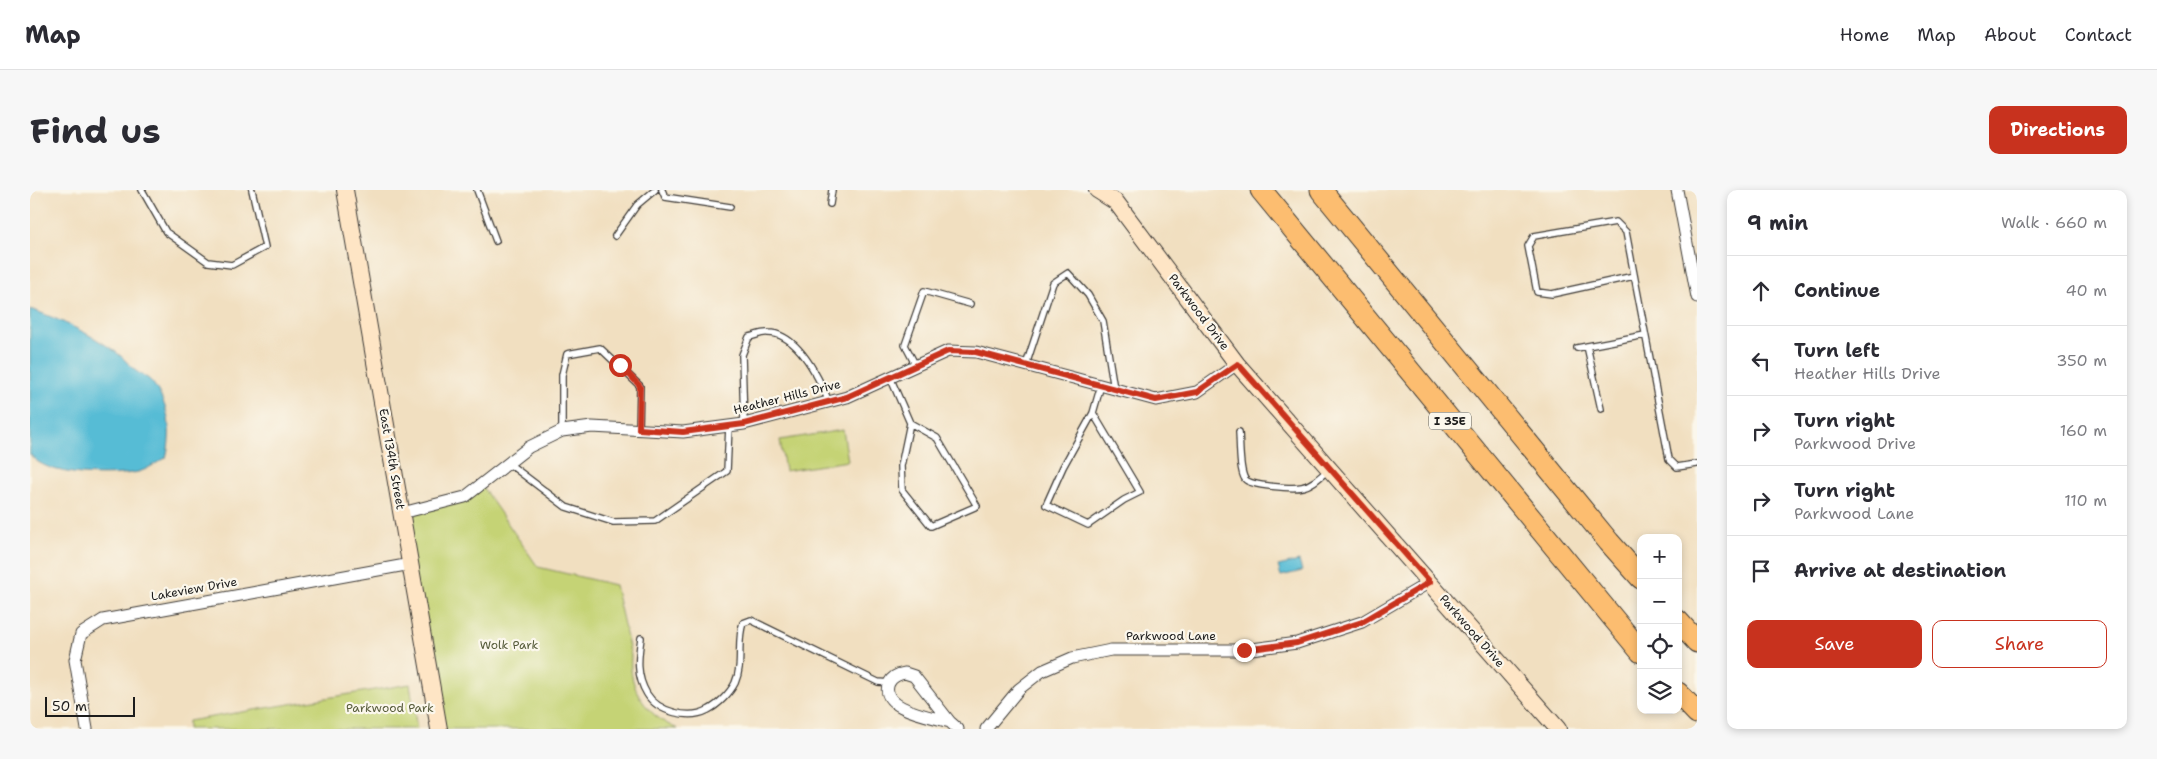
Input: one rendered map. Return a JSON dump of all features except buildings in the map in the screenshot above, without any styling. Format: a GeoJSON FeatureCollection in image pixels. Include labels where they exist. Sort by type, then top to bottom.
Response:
{"type":"FeatureCollection","features":[{"type":"Feature","properties":{"kind":"highway","name":"I 35E"},"geometry":{"type":"LineString","coordinates":[[1261,190],[1637,647]]}},
{"type":"Feature","properties":{"kind":"highway"},"geometry":{"type":"LineString","coordinates":[[1321,190],[1609,542],[1637,574]]}},
{"type":"Feature","properties":{"kind":"highway"},"geometry":{"type":"LineString","coordinates":[[1681,624],[1697,642]]}},
{"type":"Feature","properties":{"kind":"highway"},"geometry":{"type":"LineString","coordinates":[[1682,697],[1697,713]]}},
{"type":"Feature","properties":{"kind":"street","name":"East 134th Street"},"geometry":{"type":"LineString","coordinates":[[345,190],[439,729]]}},
{"type":"Feature","properties":{"kind":"street","name":"Parkwood Drive"},"geometry":{"type":"LineString","coordinates":[[1097,190],[1116,202],[1238,364],[1558,729]]}},
{"type":"Feature","properties":{"kind":"street"},"geometry":{"type":"LineString","coordinates":[[1677,190],[1697,297]]}},
{"type":"Feature","properties":{"kind":"street","name":"Heather Hills Drive"},"geometry":{"type":"LineString","coordinates":[[402,513],[465,497],[529,447],[562,431],[592,427],[683,432],[744,424],[847,397],[948,351],[976,352],[1156,400],[1197,392],[1238,364]]}},
{"type":"Feature","properties":{"kind":"street","name":"Lakeview Drive"},"geometry":{"type":"LineString","coordinates":[[87,729],[75,660],[81,634],[103,620],[411,564]]}},
{"type":"Feature","properties":{"kind":"street","name":"Parkwood Lane"},"geometry":{"type":"LineString","coordinates":[[986,729],[1019,689],[1042,671],[1072,658],[1110,650],[1244,650],[1297,643],[1362,622],[1430,582]]}},
{"type":"Feature","properties":{"kind":"street"},"geometry":{"type":"LineString","coordinates":[[900,674],[914,676],[954,726],[896,706],[888,694],[889,683],[900,674]]}},
{"type":"Feature","properties":{"kind":"lane"},"geometry":{"type":"LineString","coordinates":[[142,190],[166,232],[208,262],[232,265],[265,247],[252,190]]}},
{"type":"Feature","properties":{"kind":"lane"},"geometry":{"type":"LineString","coordinates":[[477,190],[496,241]]}},
{"type":"Feature","properties":{"kind":"lane"},"geometry":{"type":"LineString","coordinates":[[615,236],[637,205],[655,190]]}},
{"type":"Feature","properties":{"kind":"lane"},"geometry":{"type":"LineString","coordinates":[[662,190],[665,197],[730,207]]}},
{"type":"Feature","properties":{"kind":"lane"},"geometry":{"type":"LineString","coordinates":[[830,204],[832,190]]}},
{"type":"Feature","properties":{"kind":"lane"},"geometry":{"type":"LineString","coordinates":[[1634,276],[1552,294],[1537,292],[1528,246],[1534,236],[1616,222],[1626,232],[1669,459],[1677,467],[1697,464]]}},
{"type":"Feature","properties":{"kind":"lane"},"geometry":{"type":"LineString","coordinates":[[1026,365],[1053,283],[1068,273],[1088,295],[1103,321],[1114,389]]}},
{"type":"Feature","properties":{"kind":"lane"},"geometry":{"type":"LineString","coordinates":[[916,366],[904,344],[924,291],[970,304]]}},
{"type":"Feature","properties":{"kind":"lane"},"geometry":{"type":"LineString","coordinates":[[744,424],[742,355],[749,338],[768,332],[791,340],[819,379],[829,402]]}},
{"type":"Feature","properties":{"kind":"lane"},"geometry":{"type":"LineString","coordinates":[[1577,348],[1645,335]]}},
{"type":"Feature","properties":{"kind":"lane"},"geometry":{"type":"LineString","coordinates":[[1587,346],[1601,409]]}},
{"type":"Feature","properties":{"kind":"lane"},"geometry":{"type":"LineString","coordinates":[[562,431],[562,375],[566,354],[600,348],[640,386],[639,429]]}},
{"type":"Feature","properties":{"kind":"lane"},"geometry":{"type":"LineString","coordinates":[[890,378],[910,423],[901,466],[902,490],[931,526],[976,506],[937,438],[910,423]]}},
{"type":"Feature","properties":{"kind":"lane"},"geometry":{"type":"LineString","coordinates":[[1093,413],[1140,492],[1088,525],[1046,505],[1063,467],[1093,413],[1101,385]]}},
{"type":"Feature","properties":{"kind":"lane"},"geometry":{"type":"LineString","coordinates":[[508,463],[566,506],[613,522],[655,521],[727,471],[728,426]]}},
{"type":"Feature","properties":{"kind":"lane"},"geometry":{"type":"LineString","coordinates":[[1239,432],[1242,471],[1245,479],[1251,483],[1292,488],[1303,487],[1330,469]]}},
{"type":"Feature","properties":{"kind":"lane"},"geometry":{"type":"LineString","coordinates":[[641,638],[638,659],[639,673],[647,695],[657,705],[672,712],[684,714],[707,711],[723,699],[735,683],[742,656],[740,631],[743,623],[751,620],[878,682],[889,683]]}},
{"type":"Feature","properties":{"kind":"green space"},"geometry":{"type":"Polygon","coordinates":[[[843,430],[848,461],[785,471],[780,440],[843,430]]]}},
{"type":"Feature","properties":{"kind":"green space","name":"Wolk Park"},"geometry":{"type":"Polygon","coordinates":[[[481,485],[538,567],[615,585],[631,656],[633,680],[637,691],[649,710],[667,724],[678,729],[439,729],[402,513],[465,497],[481,485]]]}},
{"type":"Feature","properties":{"kind":"green space","name":"Parkwood Park"},"geometry":{"type":"Polygon","coordinates":[[[410,684],[417,729],[188,729],[188,721],[410,684]]]}},
{"type":"Feature","properties":{"kind":"water"},"geometry":{"type":"Polygon","coordinates":[[[30,309],[52,317],[97,339],[152,382],[166,409],[168,418],[169,438],[166,458],[138,472],[97,475],[64,472],[50,468],[38,462],[30,454],[30,309]]]}},
{"type":"Feature","properties":{"kind":"water"},"geometry":{"type":"Polygon","coordinates":[[[1299,561],[1302,571],[1281,576],[1278,566],[1299,561]]]}},
{"type":"Feature","properties":{"kind":"route"},"geometry":{"type":"LineString","coordinates":[[620,365],[640,386],[639,429],[683,432],[744,424],[847,397],[948,351],[976,352],[1156,400],[1197,392],[1238,364],[1430,582],[1362,622],[1297,643],[1244,650]]}}]}
